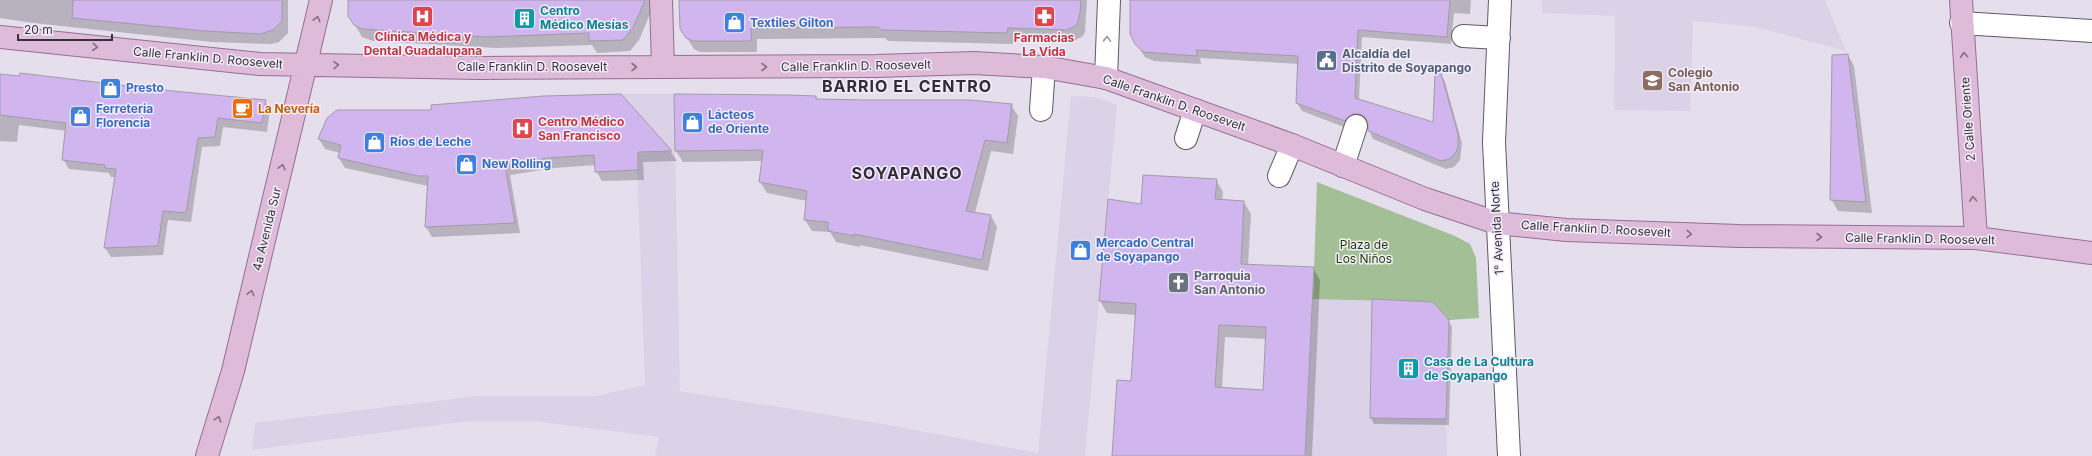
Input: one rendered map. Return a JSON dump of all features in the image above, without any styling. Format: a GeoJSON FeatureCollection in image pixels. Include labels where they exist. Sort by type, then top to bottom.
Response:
{"type":"FeatureCollection","features":[{"type":"Feature","properties":{"kind":"main road","name":"4a Avenida Sur"},"geometry":{"type":"LineString","coordinates":[[208,456],[233,371],[321,0]]}},
{"type":"Feature","properties":{"kind":"main road"},"geometry":{"type":"LineString","coordinates":[[661,0],[663,67]]}},
{"type":"Feature","properties":{"kind":"main road","name":"2 Calle Oriente"},"geometry":{"type":"LineString","coordinates":[[1961,0],[1961,23],[1976,238]]}},
{"type":"Feature","properties":{"kind":"main road","name":"Calle Franklin D. Roosevelt"},"geometry":{"type":"LineString","coordinates":[[0,37],[260,64],[480,68],[876,66],[974,63],[1044,67],[1106,78],[1292,145],[1425,199],[1497,223],[1566,230],[1731,236],[1976,238],[2092,253]]}},
{"type":"Feature","properties":{"kind":"street"},"geometry":{"type":"LineString","coordinates":[[1106,78],[1109,0]]}},
{"type":"Feature","properties":{"kind":"street","name":"1° Avenida Norte"},"geometry":{"type":"LineString","coordinates":[[1500,0],[1494,142],[1509,456]]}},
{"type":"Feature","properties":{"kind":"street"},"geometry":{"type":"LineString","coordinates":[[1961,23],[2092,31]]}},
{"type":"Feature","properties":{"kind":"street"},"geometry":{"type":"LineString","coordinates":[[1463,36],[1499,38]]}},
{"type":"Feature","properties":{"kind":"street"},"geometry":{"type":"LineString","coordinates":[[1041,110],[1044,67]]}},
{"type":"Feature","properties":{"kind":"street"},"geometry":{"type":"LineString","coordinates":[[1186,138],[1195,110]]}},
{"type":"Feature","properties":{"kind":"street"},"geometry":{"type":"LineString","coordinates":[[1343,166],[1356,126]]}},
{"type":"Feature","properties":{"kind":"street"},"geometry":{"type":"LineString","coordinates":[[1279,176],[1292,145]]}},
{"type":"Feature","properties":{"kind":"shaded area","name":"Colegio San Antonio"},"geometry":{"type":"Polygon","coordinates":[[[1542,0],[1825,0],[1846,51],[1756,27],[1693,21],[1690,111],[1614,110],[1615,16],[1542,13],[1542,0]]]}},
{"type":"Feature","properties":{"kind":"shaded area","name":"Mercado Central de Soyapango"},"geometry":{"type":"Polygon","coordinates":[[[621,94],[674,94],[680,391],[883,424],[1038,453],[1071,96],[1096,97],[1117,105],[1085,456],[655,456],[659,437],[533,421],[471,421],[252,450],[255,423],[477,396],[596,396],[645,385],[635,110],[621,94]]]}},
{"type":"Feature","properties":{"kind":"shaded area"},"geometry":{"type":"Polygon","coordinates":[[[1313,299],[1372,299],[1370,418],[1446,419],[1447,456],[1305,456],[1313,299]]]}},
{"type":"Feature","properties":{"kind":"green space","name":"Plaza de Los Niños"},"geometry":{"type":"Polygon","coordinates":[[[1317,182],[1455,236],[1470,244],[1476,258],[1479,318],[1449,320],[1433,302],[1313,299],[1317,182]]]}},
{"type":"Feature","properties":{"kind":"building"},"geometry":{"type":"Polygon","coordinates":[[[73,0],[282,0],[282,21],[273,30],[260,34],[205,31],[72,18],[73,0]]]}},
{"type":"Feature","properties":{"kind":"building"},"geometry":{"type":"Polygon","coordinates":[[[348,0],[645,0],[633,28],[623,40],[589,41],[589,33],[488,37],[362,29],[354,25],[348,16],[348,0]]]}},
{"type":"Feature","properties":{"kind":"building"},"geometry":{"type":"Polygon","coordinates":[[[679,0],[1081,0],[1077,25],[1067,30],[1008,28],[1007,33],[881,30],[878,27],[751,28],[751,41],[693,41],[686,38],[680,29],[679,0]]]}},
{"type":"Feature","properties":{"kind":"building"},"geometry":{"type":"Polygon","coordinates":[[[1130,0],[1450,0],[1447,37],[1358,30],[1355,98],[1433,122],[1435,74],[1441,73],[1458,134],[1458,147],[1456,152],[1450,159],[1441,161],[1368,131],[1368,123],[1365,117],[1360,114],[1353,114],[1345,121],[1296,103],[1298,56],[1196,50],[1197,56],[1143,52],[1135,44],[1130,34],[1130,0]]]}},
{"type":"Feature","properties":{"kind":"building"},"geometry":{"type":"Polygon","coordinates":[[[1848,54],[1866,202],[1830,200],[1832,55],[1848,54]]]}},
{"type":"Feature","properties":{"kind":"building"},"geometry":{"type":"Polygon","coordinates":[[[20,73],[153,89],[266,100],[262,123],[218,118],[215,137],[198,138],[186,213],[163,211],[158,246],[104,248],[116,169],[105,168],[105,165],[62,160],[66,123],[0,115],[0,74],[19,76],[20,73]]]}},
{"type":"Feature","properties":{"kind":"building"},"geometry":{"type":"Polygon","coordinates":[[[621,94],[672,151],[638,152],[638,170],[595,172],[594,155],[548,158],[505,165],[515,223],[425,227],[428,176],[418,176],[338,158],[341,145],[318,139],[327,118],[337,110],[431,110],[431,105],[544,96],[621,94]]]}},
{"type":"Feature","properties":{"kind":"building"},"geometry":{"type":"Polygon","coordinates":[[[674,94],[789,95],[816,96],[816,99],[864,100],[970,100],[1012,104],[1007,143],[985,140],[966,211],[991,215],[982,260],[854,234],[854,236],[828,231],[828,222],[804,220],[807,191],[759,182],[763,150],[675,151],[674,94]]]}},
{"type":"Feature","properties":{"kind":"building"},"geometry":{"type":"Polygon","coordinates":[[[1143,175],[1217,179],[1215,199],[1244,201],[1241,264],[1314,267],[1305,456],[1112,456],[1117,380],[1131,381],[1136,304],[1099,301],[1108,199],[1141,204],[1143,175]],[[1219,325],[1215,387],[1263,390],[1266,327],[1219,325]]]}},
{"type":"Feature","properties":{"kind":"building","name":"Casa de La Cultura de Soyapango"},"geometry":{"type":"Polygon","coordinates":[[[1372,299],[1433,302],[1449,320],[1446,419],[1370,418],[1372,299]]]}},
{"type":"Feature","properties":{"kind":"place","name":"Clínica Médica y Dental Guadalupana"},"geometry":{"type":"Point","coordinates":[423,16]}},
{"type":"Feature","properties":{"kind":"place","name":"Farmacias La Vida"},"geometry":{"type":"Point","coordinates":[1044,17]}},
{"type":"Feature","properties":{"kind":"place","name":"Centro Médico Mesías"},"geometry":{"type":"Point","coordinates":[525,18]}},
{"type":"Feature","properties":{"kind":"place","name":"Textiles Gilton"},"geometry":{"type":"Point","coordinates":[735,23]}},
{"type":"Feature","properties":{"kind":"place","name":"Alcaldía del Distrito de Soyapango"},"geometry":{"type":"Point","coordinates":[1327,61]}},
{"type":"Feature","properties":{"kind":"place","name":"Colegio San Antonio"},"geometry":{"type":"Point","coordinates":[1652,80]}},
{"type":"Feature","properties":{"kind":"place","name":"Presto"},"geometry":{"type":"Point","coordinates":[111,88]}},
{"type":"Feature","properties":{"kind":"place","name":"La Nevería"},"geometry":{"type":"Point","coordinates":[242,109]}},
{"type":"Feature","properties":{"kind":"place","name":"Ferreteria Florencia"},"geometry":{"type":"Point","coordinates":[81,116]}},
{"type":"Feature","properties":{"kind":"place","name":"Lácteos de Oriente"},"geometry":{"type":"Point","coordinates":[692,122]}},
{"type":"Feature","properties":{"kind":"place","name":"Centro Médico San Francisco"},"geometry":{"type":"Point","coordinates":[522,129]}},
{"type":"Feature","properties":{"kind":"place","name":"Ríos de Leche"},"geometry":{"type":"Point","coordinates":[374,142]}},
{"type":"Feature","properties":{"kind":"place","name":"New Rolling"},"geometry":{"type":"Point","coordinates":[467,164]}},
{"type":"Feature","properties":{"kind":"place","name":"Mercado Central de Soyapango"},"geometry":{"type":"Point","coordinates":[1080,250]}},
{"type":"Feature","properties":{"kind":"place","name":"Parroquia San Antonio"},"geometry":{"type":"Point","coordinates":[1179,283]}},
{"type":"Feature","properties":{"kind":"place","name":"Casa de La Cultura de Soyapango"},"geometry":{"type":"Point","coordinates":[1409,369]}},
{"type":"Feature","properties":{"kind":"district","name":"BARRIO EL CENTRO"},"geometry":{"type":"Point","coordinates":[907,86]}},
{"type":"Feature","properties":{"kind":"district","name":"SOYAPANGO"},"geometry":{"type":"Point","coordinates":[907,173]}}]}
